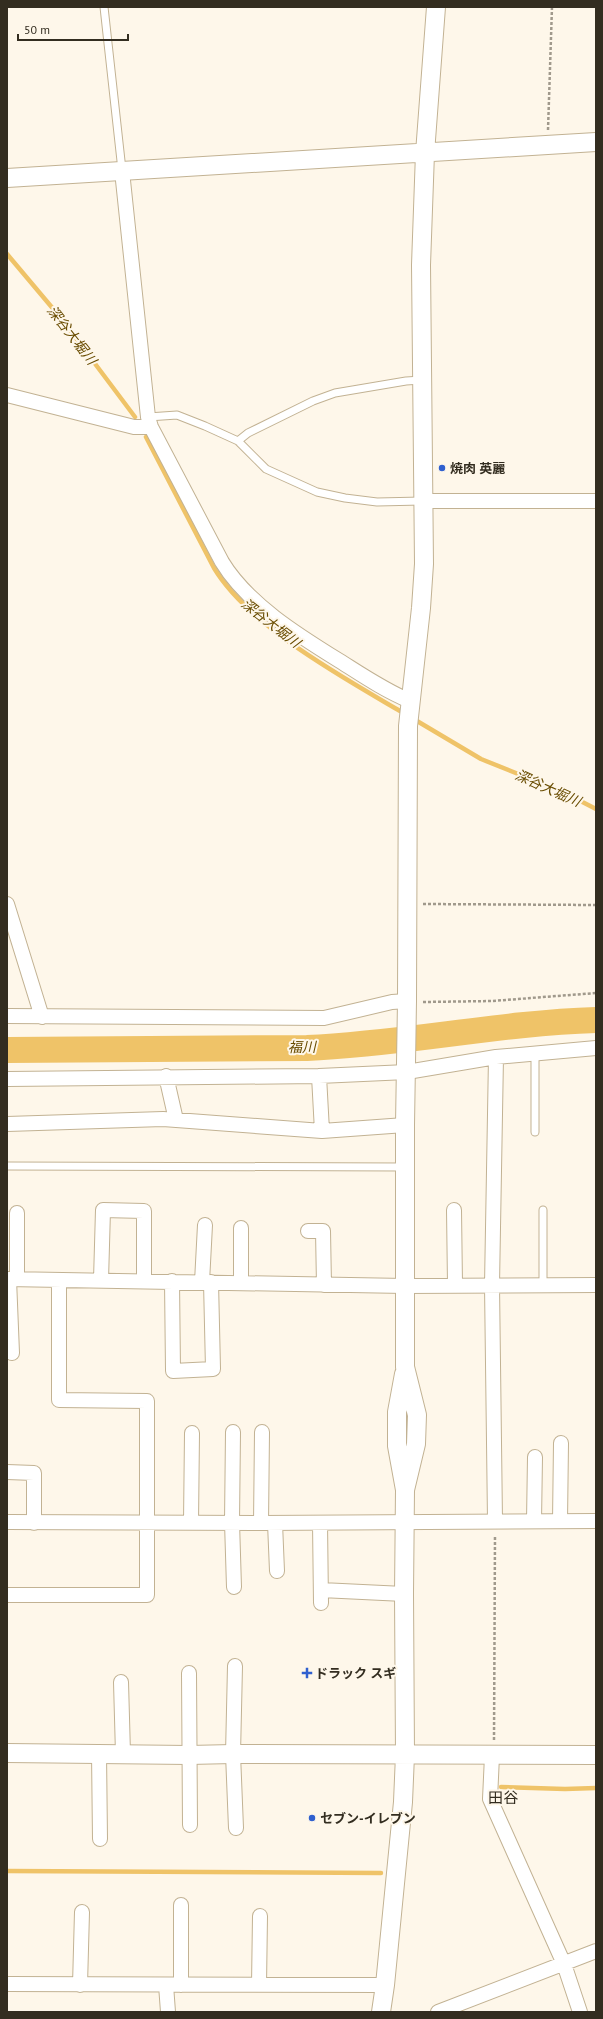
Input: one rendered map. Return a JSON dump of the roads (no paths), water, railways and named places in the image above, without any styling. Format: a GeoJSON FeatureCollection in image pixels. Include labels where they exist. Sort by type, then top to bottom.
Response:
{"type":"FeatureCollection","features":[{"type":"Feature","properties":{"kind":"street"},"geometry":{"type":"LineString","coordinates":[[381,2012],[403,1802],[405,1755],[405,1490],[416,1444],[417,1416],[405,1367],[405,1125],[407,1068],[410,701],[422,608],[424,564],[422,265],[425,154],[436,7]]}},
{"type":"Feature","properties":{"kind":"street"},"geometry":{"type":"LineString","coordinates":[[7,178],[425,154],[596,142]]}},
{"type":"Feature","properties":{"kind":"street"},"geometry":{"type":"LineString","coordinates":[[122,171],[150,422],[222,562],[230,575],[245,591],[311,644],[378,685],[410,701]]}},
{"type":"Feature","properties":{"kind":"street"},"geometry":{"type":"LineString","coordinates":[[7,395],[134,427],[150,422]]}},
{"type":"Feature","properties":{"kind":"street"},"geometry":{"type":"LineString","coordinates":[[424,501],[596,501]]}},
{"type":"Feature","properties":{"kind":"street"},"geometry":{"type":"LineString","coordinates":[[7,904],[42,1017]]}},
{"type":"Feature","properties":{"kind":"street"},"geometry":{"type":"LineString","coordinates":[[7,1016],[324,1018],[392,1002],[407,1007]]}},
{"type":"Feature","properties":{"kind":"street"},"geometry":{"type":"LineString","coordinates":[[7,1079],[166,1076],[319,1076],[596,1048]]}},
{"type":"Feature","properties":{"kind":"street"},"geometry":{"type":"LineString","coordinates":[[495,1521],[492,1285],[496,1057]]}},
{"type":"Feature","properties":{"kind":"street"},"geometry":{"type":"LineString","coordinates":[[166,1076],[176,1120]]}},
{"type":"Feature","properties":{"kind":"street"},"geometry":{"type":"LineString","coordinates":[[319,1076],[322,1131]]}},
{"type":"Feature","properties":{"kind":"street"},"geometry":{"type":"LineString","coordinates":[[7,1124],[176,1120],[322,1131],[405,1125]]}},
{"type":"Feature","properties":{"kind":"street"},"geometry":{"type":"LineString","coordinates":[[101,1280],[103,1210],[144,1211],[144,1281]]}},
{"type":"Feature","properties":{"kind":"street"},"geometry":{"type":"LineString","coordinates":[[454,1210],[455,1284]]}},
{"type":"Feature","properties":{"kind":"street"},"geometry":{"type":"LineString","coordinates":[[12,1353],[11,1279],[16,1213]]}},
{"type":"Feature","properties":{"kind":"street"},"geometry":{"type":"LineString","coordinates":[[172,1281],[173,1371],[213,1369],[205,1225]]}},
{"type":"Feature","properties":{"kind":"street"},"geometry":{"type":"LineString","coordinates":[[241,1282],[242,1228]]}},
{"type":"Feature","properties":{"kind":"street"},"geometry":{"type":"LineString","coordinates":[[308,1231],[323,1231],[324,1285]]}},
{"type":"Feature","properties":{"kind":"street"},"geometry":{"type":"LineString","coordinates":[[11,1279],[405,1286],[455,1284],[596,1285]]}},
{"type":"Feature","properties":{"kind":"street"},"geometry":{"type":"LineString","coordinates":[[7,1595],[147,1595],[147,1401],[59,1400],[59,1280]]}},
{"type":"Feature","properties":{"kind":"street"},"geometry":{"type":"LineString","coordinates":[[234,1432],[232,1522],[234,1587]]}},
{"type":"Feature","properties":{"kind":"street"},"geometry":{"type":"LineString","coordinates":[[262,1432],[268,1523],[277,1571]]}},
{"type":"Feature","properties":{"kind":"street"},"geometry":{"type":"LineString","coordinates":[[191,1522],[192,1433]]}},
{"type":"Feature","properties":{"kind":"street"},"geometry":{"type":"LineString","coordinates":[[560,1521],[561,1444]]}},
{"type":"Feature","properties":{"kind":"street"},"geometry":{"type":"LineString","coordinates":[[534,1521],[535,1457]]}},
{"type":"Feature","properties":{"kind":"street"},"geometry":{"type":"LineString","coordinates":[[7,1472],[34,1473],[34,1523]]}},
{"type":"Feature","properties":{"kind":"street"},"geometry":{"type":"LineString","coordinates":[[7,1522],[320,1523],[405,1521],[596,1521]]}},
{"type":"Feature","properties":{"kind":"street"},"geometry":{"type":"LineString","coordinates":[[320,1523],[321,1596],[404,1594]]}},
{"type":"Feature","properties":{"kind":"street"},"geometry":{"type":"LineString","coordinates":[[235,1666],[233,1754],[236,1828]]}},
{"type":"Feature","properties":{"kind":"street"},"geometry":{"type":"LineString","coordinates":[[189,1673],[190,1825]]}},
{"type":"Feature","properties":{"kind":"street"},"geometry":{"type":"LineString","coordinates":[[121,1682],[123,1754]]}},
{"type":"Feature","properties":{"kind":"street"},"geometry":{"type":"LineString","coordinates":[[493,1749],[490,1799],[564,1964],[580,2012]]}},
{"type":"Feature","properties":{"kind":"street"},"geometry":{"type":"LineString","coordinates":[[7,1753],[405,1755],[493,1749],[596,1756]]}},
{"type":"Feature","properties":{"kind":"street"},"geometry":{"type":"LineString","coordinates":[[99,1753],[100,1839]]}},
{"type":"Feature","properties":{"kind":"street"},"geometry":{"type":"LineString","coordinates":[[181,1905],[181,1985]]}},
{"type":"Feature","properties":{"kind":"street"},"geometry":{"type":"LineString","coordinates":[[80,1984],[82,1912]]}},
{"type":"Feature","properties":{"kind":"street"},"geometry":{"type":"LineString","coordinates":[[259,1985],[260,1916]]}},
{"type":"Feature","properties":{"kind":"street"},"geometry":{"type":"LineString","coordinates":[[438,2012],[596,1951]]}},
{"type":"Feature","properties":{"kind":"street"},"geometry":{"type":"LineString","coordinates":[[7,1984],[385,1985]]}},
{"type":"Feature","properties":{"kind":"street"},"geometry":{"type":"LineString","coordinates":[[166,1985],[168,2012]]}},
{"type":"Feature","properties":{"kind":"lane"},"geometry":{"type":"LineString","coordinates":[[104,7],[122,171]]}},
{"type":"Feature","properties":{"kind":"lane"},"geometry":{"type":"LineString","coordinates":[[238,440],[248,433],[313,401],[335,393],[406,381],[423,380]]}},
{"type":"Feature","properties":{"kind":"lane"},"geometry":{"type":"LineString","coordinates":[[150,422],[177,415],[238,440],[266,469],[317,492],[345,498],[377,502],[424,501]]}},
{"type":"Feature","properties":{"kind":"lane"},"geometry":{"type":"LineString","coordinates":[[535,1053],[535,1132]]}},
{"type":"Feature","properties":{"kind":"lane"},"geometry":{"type":"LineString","coordinates":[[7,1166],[405,1167]]}},
{"type":"Feature","properties":{"kind":"lane"},"geometry":{"type":"LineString","coordinates":[[542,1210],[543,1285]]}},
{"type":"Feature","properties":{"kind":"waterway","name":"深谷大堀川"},"geometry":{"type":"LineString","coordinates":[[7,254],[60,317],[135,417]]}},
{"type":"Feature","properties":{"kind":"waterway","name":"深谷大堀川"},"geometry":{"type":"LineString","coordinates":[[146,437],[214,568],[230,589],[250,610],[273,630],[298,648],[400,711]]}},
{"type":"Feature","properties":{"kind":"waterway","name":"深谷大堀川"},"geometry":{"type":"LineString","coordinates":[[417,721],[481,759],[563,792],[596,809]]}},
{"type":"Feature","properties":{"kind":"waterway","name":"福川"},"geometry":{"type":"LineString","coordinates":[[7,1050],[307,1048],[343,1046],[524,1025],[596,1020]]}},
{"type":"Feature","properties":{"kind":"waterway"},"geometry":{"type":"LineString","coordinates":[[501,1787],[565,1789],[596,1788]]}},
{"type":"Feature","properties":{"kind":"waterway"},"geometry":{"type":"LineString","coordinates":[[7,1871],[381,1873]]}},
{"type":"Feature","properties":{"kind":"place","name":"焼肉 英麗"},"geometry":{"type":"Point","coordinates":[442,468]}},
{"type":"Feature","properties":{"kind":"place","name":"ドラック スギ"},"geometry":{"type":"Point","coordinates":[307,1673]}},
{"type":"Feature","properties":{"kind":"place","name":"セブン-イレブン"},"geometry":{"type":"Point","coordinates":[312,1818]}},
{"type":"Feature","properties":{"kind":"district","name":"田谷"},"geometry":{"type":"Point","coordinates":[503,1797]}}]}
